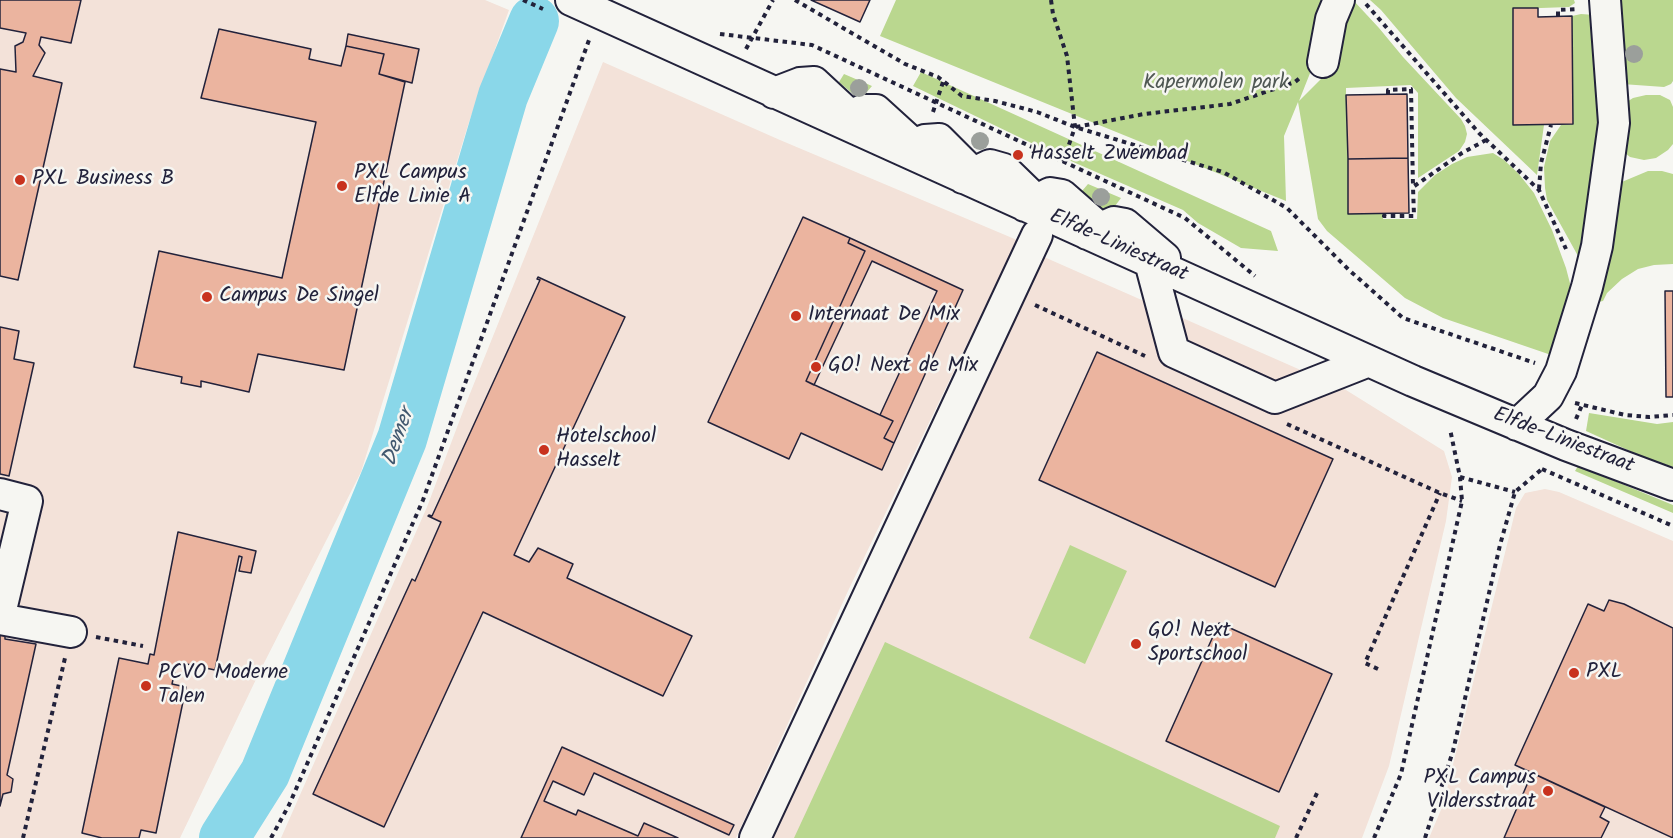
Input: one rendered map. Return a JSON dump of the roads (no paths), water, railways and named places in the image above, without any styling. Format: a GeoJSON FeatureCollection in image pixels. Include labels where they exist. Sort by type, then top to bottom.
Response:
{"type":"FeatureCollection","features":[{"type":"Feature","properties":{"kind":"street","name":"Elfde-Liniestraat"},"geometry":{"type":"LineString","coordinates":[[571,0],[774,93],[852,123],[915,151],[976,180],[1038,215],[1102,236],[1369,361],[1517,425],[1672,484]]}},
{"type":"Feature","properties":{"kind":"street"},"geometry":{"type":"LineString","coordinates":[[1323,62],[1331,19],[1339,0]]}},
{"type":"Feature","properties":{"kind":"street"},"geometry":{"type":"LineString","coordinates":[[1517,425],[1548,396],[1561,372],[1597,246],[1614,123],[1594,4]]}},
{"type":"Feature","properties":{"kind":"street"},"geometry":{"type":"LineString","coordinates":[[755,838],[1010,294],[1038,215]]}},
{"type":"Feature","properties":{"kind":"street"},"geometry":{"type":"LineString","coordinates":[[1164,264],[1174,352],[1275,398],[1369,361]]}},
{"type":"Feature","properties":{"kind":"street"},"geometry":{"type":"LineString","coordinates":[[0,494],[27,501],[0,614]]}},
{"type":"Feature","properties":{"kind":"street"},"geometry":{"type":"LineString","coordinates":[[0,619],[71,632]]}},
{"type":"Feature","properties":{"kind":"waterway","name":"Demer"},"geometry":{"type":"LineString","coordinates":[[224,838],[265,773],[402,439],[503,96],[534,21]]}},
{"type":"Feature","properties":{"kind":"place","name":"Hasselt Zwembad"},"geometry":{"type":"Point","coordinates":[1018,155]}},
{"type":"Feature","properties":{"kind":"place","name":"PXL Business B"},"geometry":{"type":"Point","coordinates":[20,180]}},
{"type":"Feature","properties":{"kind":"place","name":"PXL Campus Elfde Linie A"},"geometry":{"type":"Point","coordinates":[342,186]}},
{"type":"Feature","properties":{"kind":"place","name":"Campus De Singel"},"geometry":{"type":"Point","coordinates":[207,297]}},
{"type":"Feature","properties":{"kind":"place","name":"Internaat De Mix"},"geometry":{"type":"Point","coordinates":[796,316]}},
{"type":"Feature","properties":{"kind":"place","name":"GO! Next de Mix"},"geometry":{"type":"Point","coordinates":[816,367]}},
{"type":"Feature","properties":{"kind":"place","name":"Hotelschool Hasselt"},"geometry":{"type":"Point","coordinates":[544,450]}},
{"type":"Feature","properties":{"kind":"place","name":"GO! Next Sportschool"},"geometry":{"type":"Point","coordinates":[1136,644]}},
{"type":"Feature","properties":{"kind":"place","name":"PXL"},"geometry":{"type":"Point","coordinates":[1574,673]}},
{"type":"Feature","properties":{"kind":"place","name":"PCVO Moderne Talen"},"geometry":{"type":"Point","coordinates":[146,686]}},
{"type":"Feature","properties":{"kind":"place","name":"PXL Campus Vildersstraat"},"geometry":{"type":"Point","coordinates":[1548,791]}},
{"type":"Feature","properties":{"kind":"park label","name":"Kapermolen park"},"geometry":{"type":"Point","coordinates":[1216,84]}}]}
